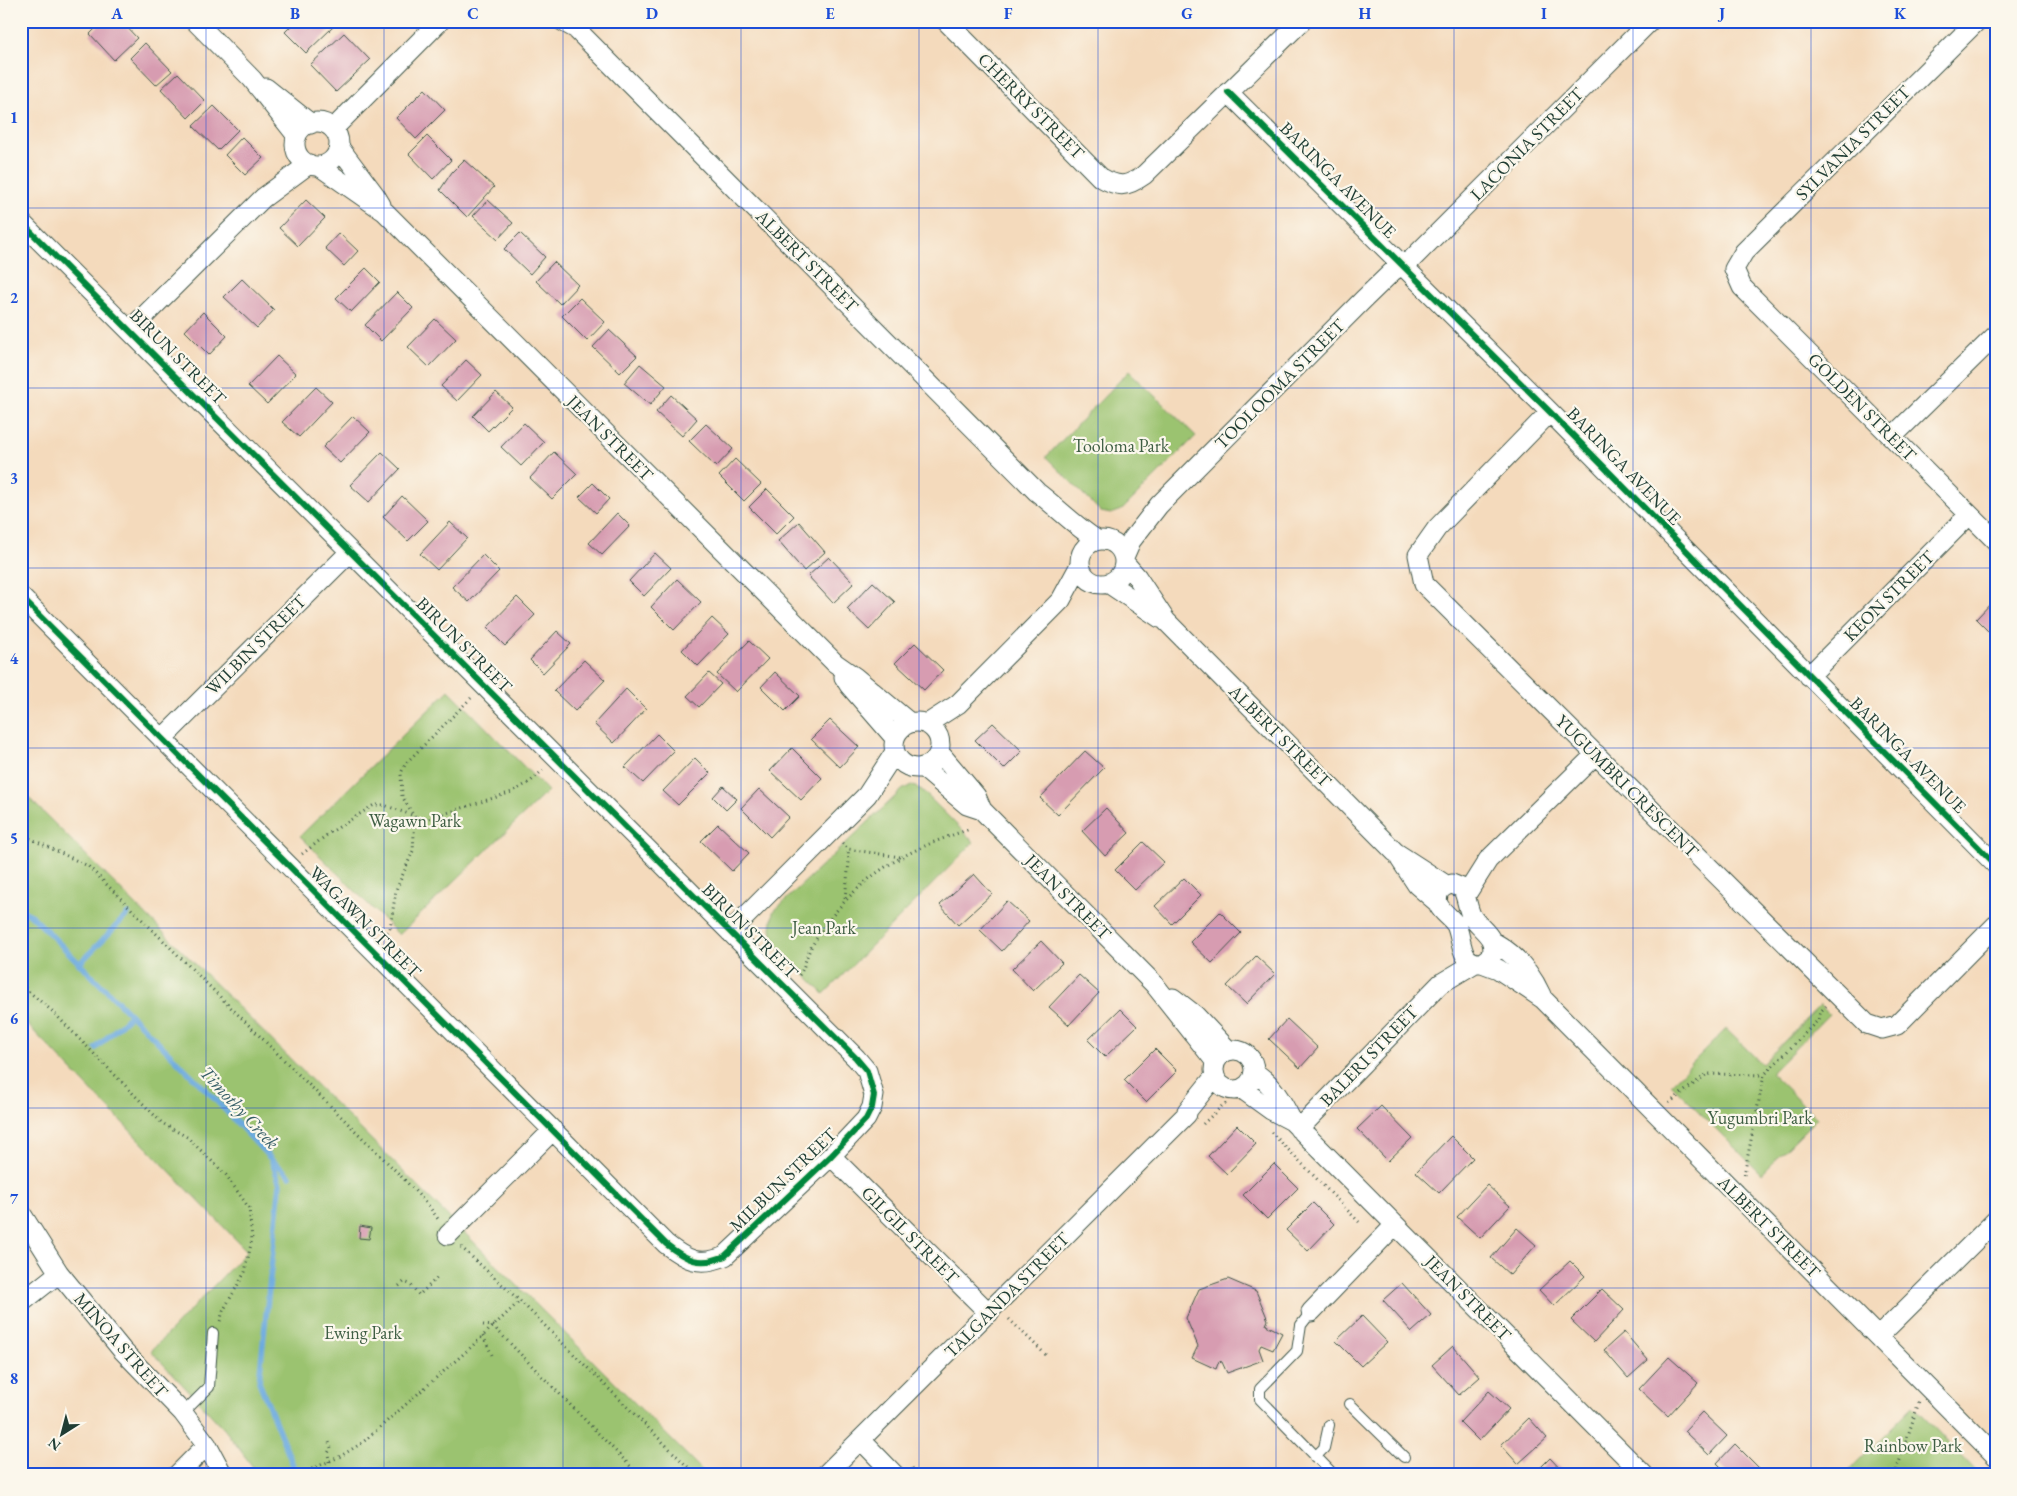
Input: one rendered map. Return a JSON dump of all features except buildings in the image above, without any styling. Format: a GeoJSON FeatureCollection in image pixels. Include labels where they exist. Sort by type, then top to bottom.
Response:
{"type":"FeatureCollection","features":[{"type":"Feature","properties":{"kind":"street","name":"JEAN STREET"},"geometry":{"type":"LineString","coordinates":[[195,21],[252,79],[287,103],[307,149],[385,212],[835,663],[929,734],[976,796],[982,810],[1154,984],[1227,1083],[1296,1125],[1644,1475]]}},
{"type":"Feature","properties":{"kind":"street"},"geometry":{"type":"LineString","coordinates":[[130,330],[264,198],[307,149],[325,124],[333,129],[440,21]]}},
{"type":"Feature","properties":{"kind":"street","name":"CHERRY STREET"},"geometry":{"type":"LineString","coordinates":[[946,21],[1100,177],[1120,185],[1132,184],[1144,175],[1228,92]]}},
{"type":"Feature","properties":{"kind":"street"},"geometry":{"type":"LineString","coordinates":[[1228,92],[1302,21]]}},
{"type":"Feature","properties":{"kind":"street","name":"LACONIA STREET"},"geometry":{"type":"LineString","coordinates":[[1403,265],[1412,259],[1650,21]]}},
{"type":"Feature","properties":{"kind":"street","name":"SYLVANIA STREET"},"geometry":{"type":"LineString","coordinates":[[1734,269],[1744,252],[1976,21]]}},
{"type":"Feature","properties":{"kind":"street","name":"ALBERT STREET"},"geometry":{"type":"LineString","coordinates":[[570,24],[1037,492],[1058,508],[1081,530],[1118,546],[1124,559],[1166,621],[1395,852],[1416,885],[1438,903],[1458,929],[1473,959],[1498,969],[1543,999],[1996,1456]]}},
{"type":"Feature","properties":{"kind":"street","name":"BARINGA AVENUE"},"geometry":{"type":"LineString","coordinates":[[1228,92],[1550,412],[1996,865]]}},
{"type":"Feature","properties":{"kind":"street","name":"JEAN STREET"},"geometry":{"type":"LineString","coordinates":[[333,129],[339,147],[375,195],[385,212]]}},
{"type":"Feature","properties":{"kind":"street"},"geometry":{"type":"LineString","coordinates":[[307,149],[332,160],[339,147]]}},
{"type":"Feature","properties":{"kind":"street","name":"BIRUN STREET"},"geometry":{"type":"LineString","coordinates":[[21,222],[788,990],[867,1071],[874,1095]]}},
{"type":"Feature","properties":{"kind":"street","name":"TOOLOOMA STREET"},"geometry":{"type":"LineString","coordinates":[[1104,540],[1124,533],[1159,505],[1364,299],[1393,271],[1403,265]]}},
{"type":"Feature","properties":{"kind":"street","name":"GOLDEN STREET"},"geometry":{"type":"LineString","coordinates":[[1734,269],[1742,287],[1996,542]]}},
{"type":"Feature","properties":{"kind":"street"},"geometry":{"type":"LineString","coordinates":[[1892,437],[1996,335]]}},
{"type":"Feature","properties":{"kind":"street","name":"YUGUMBRI CRESCENT"},"geometry":{"type":"LineString","coordinates":[[1550,412],[1437,528],[1418,555],[1424,584],[1867,1024],[1882,1029],[1897,1025],[1996,924]]}},
{"type":"Feature","properties":{"kind":"street","name":"ALBERT STREET"},"geometry":{"type":"LineString","coordinates":[[1037,492],[1075,543],[1085,577],[1102,583],[1166,621]]}},
{"type":"Feature","properties":{"kind":"street","name":"TOOLOOMA STREET"},"geometry":{"type":"LineString","coordinates":[[1124,559],[1131,541],[1159,505]]}},
{"type":"Feature","properties":{"kind":"street","name":"KEON STREET"},"geometry":{"type":"LineString","coordinates":[[1809,676],[1969,516]]}},
{"type":"Feature","properties":{"kind":"street"},"geometry":{"type":"LineString","coordinates":[[730,932],[867,795],[895,745],[898,732],[929,734],[1061,600],[1080,561],[1084,548],[1104,540]]}},
{"type":"Feature","properties":{"kind":"street","name":"WILBIN STREET"},"geometry":{"type":"LineString","coordinates":[[162,738],[350,552]]}},
{"type":"Feature","properties":{"kind":"street"},"geometry":{"type":"LineString","coordinates":[[1061,600],[1120,575],[1124,559]]}},
{"type":"Feature","properties":{"kind":"street","name":"WAGAWN STREET"},"geometry":{"type":"LineString","coordinates":[[21,598],[666,1244],[679,1254],[694,1260]]}},
{"type":"Feature","properties":{"kind":"street","name":"JEAN STREET"},"geometry":{"type":"LineString","coordinates":[[835,663],[849,685],[895,745],[898,757],[915,766],[967,805],[982,810]]}},
{"type":"Feature","properties":{"kind":"street"},"geometry":{"type":"LineString","coordinates":[[867,795],[915,766],[933,762],[929,734]]}},
{"type":"Feature","properties":{"kind":"street"},"geometry":{"type":"LineString","coordinates":[[1438,903],[1439,893],[1456,889],[1481,862],[1488,860],[1596,754]]}},
{"type":"Feature","properties":{"kind":"street","name":"ALBERT STREET"},"geometry":{"type":"LineString","coordinates":[[1395,852],[1456,889],[1471,914],[1488,934],[1492,942],[1506,948],[1533,978],[1543,999]]}},
{"type":"Feature","properties":{"kind":"street"},"geometry":{"type":"LineString","coordinates":[[1473,959],[1492,955],[1492,942]]}},
{"type":"Feature","properties":{"kind":"street","name":"BALERI STREET"},"geometry":{"type":"LineString","coordinates":[[1296,1125],[1440,983],[1473,959]]}},
{"type":"Feature","properties":{"kind":"street","name":"JEAN STREET"},"geometry":{"type":"LineString","coordinates":[[1227,1083],[1240,1050],[1245,1052],[1253,1061],[1255,1073],[1262,1078],[1282,1101],[1296,1125]]}},
{"type":"Feature","properties":{"kind":"street","name":"TALGANDA STREET"},"geometry":{"type":"LineString","coordinates":[[825,1475],[995,1319],[1187,1114],[1191,1114],[1227,1083],[1248,1085],[1255,1073]]}},
{"type":"Feature","properties":{"kind":"street","name":"MILBUN STREET"},"geometry":{"type":"LineString","coordinates":[[694,1260],[705,1263],[725,1256],[866,1119],[872,1107],[874,1095]]}},
{"type":"Feature","properties":{"kind":"street"},"geometry":{"type":"LineString","coordinates":[[448,1235],[553,1130]]}},
{"type":"Feature","properties":{"kind":"street","name":"GILGIL STREET"},"geometry":{"type":"LineString","coordinates":[[830,1156],[995,1319]]}},
{"type":"Feature","properties":{"kind":"street","name":"MINOA STREET"},"geometry":{"type":"LineString","coordinates":[[21,1213],[59,1273],[122,1350],[182,1413],[207,1445],[223,1475]]}},
{"type":"Feature","properties":{"kind":"street"},"geometry":{"type":"LineString","coordinates":[[1878,1337],[1996,1220]]}},
{"type":"Feature","properties":{"kind":"street"},"geometry":{"type":"LineString","coordinates":[[1311,1312],[1395,1225]]}},
{"type":"Feature","properties":{"kind":"street"},"geometry":{"type":"LineString","coordinates":[[21,1303],[59,1273]]}},
{"type":"Feature","properties":{"kind":"street"},"geometry":{"type":"LineString","coordinates":[[861,1440],[901,1469]]}},
{"type":"Feature","properties":{"kind":"street"},"geometry":{"type":"LineString","coordinates":[[177,1475],[207,1445]]}},
{"type":"Feature","properties":{"kind":"lane"},"geometry":{"type":"LineString","coordinates":[[1311,1312],[1301,1325],[1297,1350],[1260,1389],[1260,1399],[1330,1472]]}},
{"type":"Feature","properties":{"kind":"lane"},"geometry":{"type":"LineString","coordinates":[[182,1413],[209,1387],[213,1333]]}},
{"type":"Feature","properties":{"kind":"lane"},"geometry":{"type":"LineString","coordinates":[[1350,1404],[1404,1457]]}},
{"type":"Feature","properties":{"kind":"lane"},"geometry":{"type":"LineString","coordinates":[[1315,1457],[1324,1448],[1329,1425]]}},
{"type":"Feature","properties":{"kind":"path"},"geometry":{"type":"LineString","coordinates":[[371,949],[390,929],[396,890],[413,851],[415,818],[402,796],[401,773],[406,763],[483,686]]}},
{"type":"Feature","properties":{"kind":"path"},"geometry":{"type":"LineString","coordinates":[[288,865],[331,832],[374,805],[384,804],[415,818],[425,820],[512,792],[530,782],[556,757]]}},
{"type":"Feature","properties":{"kind":"path"},"geometry":{"type":"LineString","coordinates":[[843,901],[865,881],[902,857],[928,843],[970,829]]}},
{"type":"Feature","properties":{"kind":"path"},"geometry":{"type":"LineString","coordinates":[[832,832],[848,849],[902,857]]}},
{"type":"Feature","properties":{"kind":"path"},"geometry":{"type":"LineString","coordinates":[[21,834],[88,866],[428,1204],[448,1235],[520,1301],[696,1475]]}},
{"type":"Feature","properties":{"kind":"path"},"geometry":{"type":"LineString","coordinates":[[788,990],[803,971],[808,953],[846,895],[848,849]]}},
{"type":"Feature","properties":{"kind":"path"},"geometry":{"type":"LineString","coordinates":[[21,985],[52,1012],[162,1123],[187,1137],[226,1174],[249,1208],[252,1238],[246,1272],[223,1312],[219,1326],[213,1333]]}},
{"type":"Feature","properties":{"kind":"path"},"geometry":{"type":"LineString","coordinates":[[1740,1198],[1756,1106],[1764,1075],[1818,1020],[1821,1011],[1838,996]]}},
{"type":"Feature","properties":{"kind":"path"},"geometry":{"type":"LineString","coordinates":[[1656,1113],[1707,1074],[1764,1075]]}},
{"type":"Feature","properties":{"kind":"path"},"geometry":{"type":"LineString","coordinates":[[1202,1126],[1223,1105],[1227,1083]]}},
{"type":"Feature","properties":{"kind":"path"},"geometry":{"type":"LineString","coordinates":[[1266,1127],[1359,1222]]}},
{"type":"Feature","properties":{"kind":"path"},"geometry":{"type":"LineString","coordinates":[[399,1286],[404,1282],[410,1284],[419,1294],[437,1278]]}},
{"type":"Feature","properties":{"kind":"path"},"geometry":{"type":"LineString","coordinates":[[298,1475],[329,1462],[362,1443],[520,1301]]}},
{"type":"Feature","properties":{"kind":"path"},"geometry":{"type":"LineString","coordinates":[[995,1319],[1008,1319],[1016,1312]]}},
{"type":"Feature","properties":{"kind":"path"},"geometry":{"type":"LineString","coordinates":[[1008,1319],[1048,1357]]}},
{"type":"Feature","properties":{"kind":"path"},"geometry":{"type":"LineString","coordinates":[[483,1325],[493,1326],[640,1475]]}},
{"type":"Feature","properties":{"kind":"path"},"geometry":{"type":"LineString","coordinates":[[483,1336],[493,1357]]}},
{"type":"Feature","properties":{"kind":"path"},"geometry":{"type":"LineString","coordinates":[[1895,1475],[1919,1400],[1928,1388]]}},
{"type":"Feature","properties":{"kind":"path"},"geometry":{"type":"LineString","coordinates":[[329,1442],[331,1448],[328,1453],[329,1462]]}},
{"type":"Feature","properties":{"kind":"path"},"geometry":{"type":"LineString","coordinates":[[901,1469],[918,1475]]}},
{"type":"Feature","properties":{"kind":"green space","name":"Tooloma Park"},"geometry":{"type":"Polygon","coordinates":[[[1129,371],[1196,436],[1122,510],[1111,514],[1101,512],[1046,457],[1129,371]]]}},
{"type":"Feature","properties":{"kind":"green space","name":"Wagawn Park"},"geometry":{"type":"Polygon","coordinates":[[[449,690],[548,791],[399,935],[300,836],[449,690]]]}},
{"type":"Feature","properties":{"kind":"green space","name":"Jean Park"},"geometry":{"type":"Polygon","coordinates":[[[911,785],[922,790],[974,842],[824,994],[774,944],[771,928],[773,912],[902,790],[911,785]]]}},
{"type":"Feature","properties":{"kind":"green space","name":"Ewing Park"},"geometry":{"type":"Polygon","coordinates":[[[21,790],[707,1475],[259,1475],[225,1430],[151,1351],[247,1251],[21,1018],[21,790]]]}},
{"type":"Feature","properties":{"kind":"green space","name":"Yugumbri Park"},"geometry":{"type":"Polygon","coordinates":[[[1820,1005],[1829,1014],[1771,1073],[1817,1118],[1761,1174],[1671,1084],[1726,1029],[1762,1064],[1820,1005]]]}},
{"type":"Feature","properties":{"kind":"green space","name":"Rainbow Park"},"geometry":{"type":"Polygon","coordinates":[[[1913,1406],[1980,1475],[1844,1475],[1913,1406]]]}},
{"type":"Feature","properties":{"kind":"waterway","name":"Timothy Creek"},"geometry":{"type":"LineString","coordinates":[[21,910],[31,915],[212,1096],[271,1159],[280,1184],[259,1382],[297,1475]]}},
{"type":"Feature","properties":{"kind":"waterway"},"geometry":{"type":"LineString","coordinates":[[79,964],[128,914]]}},
{"type":"Feature","properties":{"kind":"waterway"},"geometry":{"type":"LineString","coordinates":[[96,1048],[131,1015]]}},
{"type":"Feature","properties":{"kind":"waterway"},"geometry":{"type":"LineString","coordinates":[[273,1161],[290,1176]]}},
{"type":"Feature","properties":{"kind":"cycle path"},"geometry":{"type":"LineString","coordinates":[[1228,92],[1550,412],[1996,865]]}},
{"type":"Feature","properties":{"kind":"cycle path"},"geometry":{"type":"LineString","coordinates":[[21,222],[856,1058],[867,1071],[874,1095],[872,1107],[866,1119],[831,1156],[725,1256],[701,1261],[687,1258],[680,1254],[666,1244],[21,597]]}}]}
